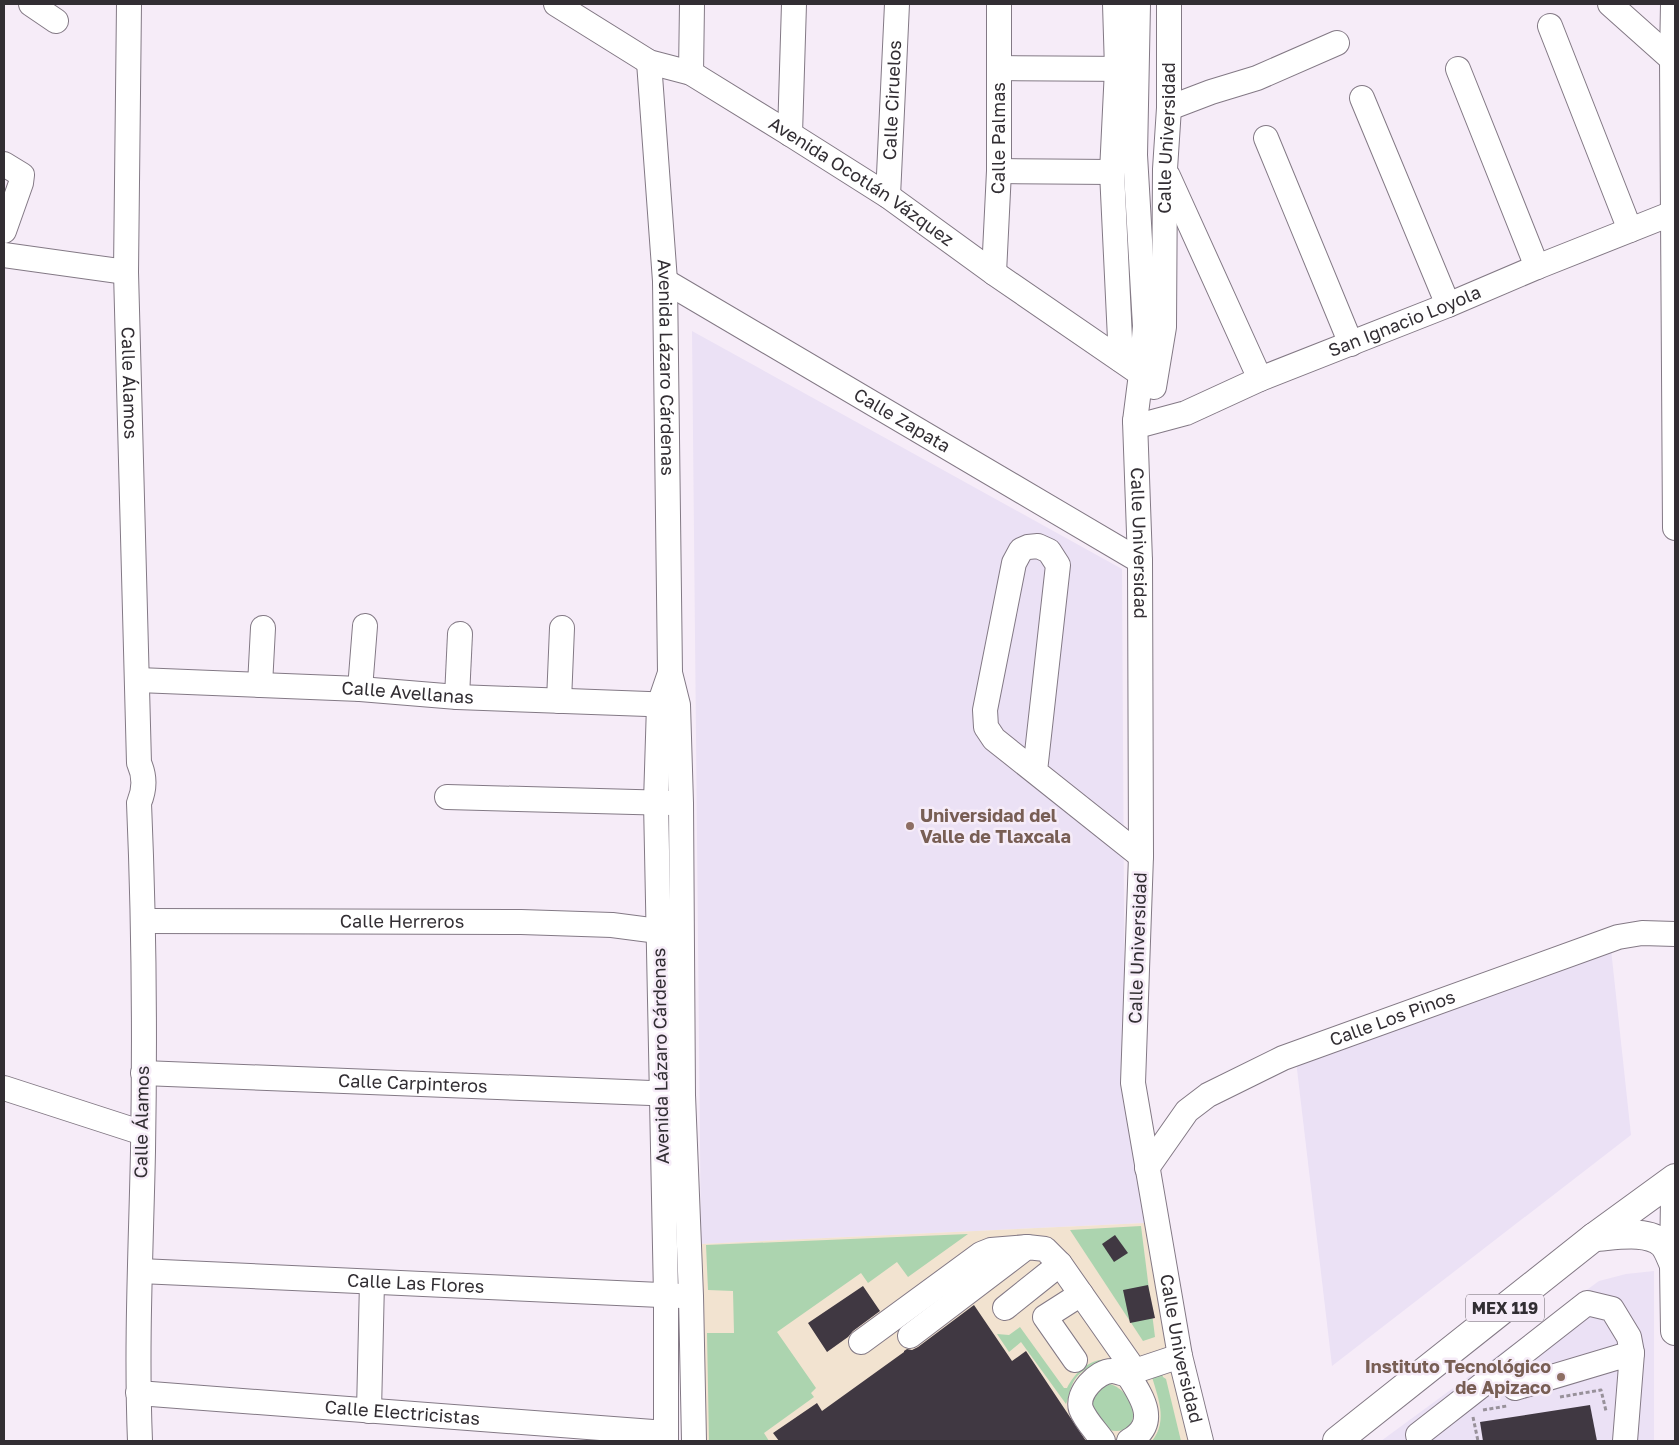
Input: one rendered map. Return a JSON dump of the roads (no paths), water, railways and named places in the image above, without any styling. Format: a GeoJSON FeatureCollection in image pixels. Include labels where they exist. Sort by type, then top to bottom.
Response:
{"type":"FeatureCollection","features":[{"type":"Feature","properties":{"kind":"main road","name":"MEX 119"},"geometry":{"type":"LineString","coordinates":[[1337,1441],[1594,1237],[1675,1178]]}},
{"type":"Feature","properties":{"kind":"main road"},"geometry":{"type":"LineString","coordinates":[[1675,1198],[1675,1331]]}},
{"type":"Feature","properties":{"kind":"main road"},"geometry":{"type":"LineString","coordinates":[[1594,1237],[1651,1236],[1665,1245],[1674,1265]]}},
{"type":"Feature","properties":{"kind":"street"},"geometry":{"type":"LineString","coordinates":[[32,4],[56,21]]}},
{"type":"Feature","properties":{"kind":"street","name":"Calle Álamos"},"geometry":{"type":"LineString","coordinates":[[129,4],[126,272],[139,762],[143,771],[144,792],[140,803],[144,921],[143,1133],[138,1393],[140,1441]]}},
{"type":"Feature","properties":{"kind":"street","name":"Avenida Ocotlán Vázquez"},"geometry":{"type":"LineString","coordinates":[[556,4],[649,62],[691,73],[790,134],[888,196],[994,272],[1121,360],[1149,377]]}},
{"type":"Feature","properties":{"kind":"street"},"geometry":{"type":"LineString","coordinates":[[691,73],[692,4]]}},
{"type":"Feature","properties":{"kind":"street"},"geometry":{"type":"LineString","coordinates":[[790,134],[794,4]]}},
{"type":"Feature","properties":{"kind":"street","name":"Calle Ciruelos"},"geometry":{"type":"LineString","coordinates":[[888,196],[896,4]]}},
{"type":"Feature","properties":{"kind":"street","name":"Calle Palmas"},"geometry":{"type":"LineString","coordinates":[[994,272],[999,170],[999,4]]}},
{"type":"Feature","properties":{"kind":"street"},"geometry":{"type":"LineString","coordinates":[[1116,4],[1127,69],[1112,172],[1121,360]]}},
{"type":"Feature","properties":{"kind":"street","name":"Calle Universidad"},"geometry":{"type":"LineString","coordinates":[[1138,4],[1127,69],[1135,154],[1149,377]]}},
{"type":"Feature","properties":{"kind":"street","name":"Calle Universidad"},"geometry":{"type":"LineString","coordinates":[[1169,4],[1169,108],[1165,169],[1164,326],[1149,377],[1136,449],[1140,561],[1141,856],[1133,1083],[1180,1356],[1201,1441]]}},
{"type":"Feature","properties":{"kind":"street"},"geometry":{"type":"LineString","coordinates":[[1610,4],[1674,60]]}},
{"type":"Feature","properties":{"kind":"street"},"geometry":{"type":"LineString","coordinates":[[1673,4],[1675,528]]}},
{"type":"Feature","properties":{"kind":"street"},"geometry":{"type":"LineString","coordinates":[[1550,26],[1630,230]]}},
{"type":"Feature","properties":{"kind":"street"},"geometry":{"type":"LineString","coordinates":[[1169,108],[1211,92],[1257,78],[1337,43]]}},
{"type":"Feature","properties":{"kind":"street","name":"Avenida Lázaro Cárdenas"},"geometry":{"type":"LineString","coordinates":[[649,62],[665,281],[670,673],[669,705],[656,802],[658,932],[691,1296],[694,1441]]}},
{"type":"Feature","properties":{"kind":"street"},"geometry":{"type":"LineString","coordinates":[[999,68],[1127,69]]}},
{"type":"Feature","properties":{"kind":"street"},"geometry":{"type":"LineString","coordinates":[[1458,69],[1537,266]]}},
{"type":"Feature","properties":{"kind":"street"},"geometry":{"type":"LineString","coordinates":[[1362,98],[1448,305]]}},
{"type":"Feature","properties":{"kind":"street"},"geometry":{"type":"LineString","coordinates":[[1266,138],[1351,344]]}},
{"type":"Feature","properties":{"kind":"street"},"geometry":{"type":"LineString","coordinates":[[1135,154],[1165,169],[1260,379]]}},
{"type":"Feature","properties":{"kind":"street"},"geometry":{"type":"LineString","coordinates":[[4,231],[21,183],[13,169]]}},
{"type":"Feature","properties":{"kind":"street"},"geometry":{"type":"LineString","coordinates":[[999,170],[1112,172]]}},
{"type":"Feature","properties":{"kind":"street","name":"San Ignacio Loyola"},"geometry":{"type":"LineString","coordinates":[[1140,423],[1186,413],[1260,379],[1448,305],[1537,266],[1673,214]]}},
{"type":"Feature","properties":{"kind":"street"},"geometry":{"type":"LineString","coordinates":[[4,255],[126,272]]}},
{"type":"Feature","properties":{"kind":"street","name":"Calle Zapata"},"geometry":{"type":"LineString","coordinates":[[665,281],[1140,561]]}},
{"type":"Feature","properties":{"kind":"street"},"geometry":{"type":"LineString","coordinates":[[1035,771],[1058,565],[1049,551],[1038,546],[1021,550],[1014,563],[986,710],[986,726],[994,739],[1141,856]]}},
{"type":"Feature","properties":{"kind":"street"},"geometry":{"type":"LineString","coordinates":[[360,689],[365,626]]}},
{"type":"Feature","properties":{"kind":"street"},"geometry":{"type":"LineString","coordinates":[[260,685],[263,628]]}},
{"type":"Feature","properties":{"kind":"street"},"geometry":{"type":"LineString","coordinates":[[559,701],[562,628]]}},
{"type":"Feature","properties":{"kind":"street"},"geometry":{"type":"LineString","coordinates":[[457,697],[460,634]]}},
{"type":"Feature","properties":{"kind":"street","name":"Calle Avellanas"},"geometry":{"type":"LineString","coordinates":[[138,680],[360,689],[457,697],[669,705]]}},
{"type":"Feature","properties":{"kind":"street","name":"Avenida Lázaro Cárdenas"},"geometry":{"type":"LineString","coordinates":[[666,1437],[666,1296],[682,803],[669,705]]}},
{"type":"Feature","properties":{"kind":"street"},"geometry":{"type":"LineString","coordinates":[[447,797],[682,803]]}},
{"type":"Feature","properties":{"kind":"street","name":"Calle Herreros"},"geometry":{"type":"LineString","coordinates":[[144,921],[521,922],[612,925],[658,932]]}},
{"type":"Feature","properties":{"kind":"street","name":"Calle Los Pinos"},"geometry":{"type":"LineString","coordinates":[[1147,1168],[1187,1111],[1208,1095],[1283,1058],[1618,937],[1642,933],[1675,934]]}},
{"type":"Feature","properties":{"kind":"street","name":"Calle Carpinteros"},"geometry":{"type":"LineString","coordinates":[[143,1073],[672,1094]]}},
{"type":"Feature","properties":{"kind":"street"},"geometry":{"type":"LineString","coordinates":[[4,1088],[143,1133]]}},
{"type":"Feature","properties":{"kind":"street"},"geometry":{"type":"LineString","coordinates":[[910,1336],[1027,1247]]}},
{"type":"Feature","properties":{"kind":"street"},"geometry":{"type":"LineString","coordinates":[[861,1342],[981,1254],[992,1250],[1027,1247],[1045,1249],[1060,1264],[1081,1294],[1131,1373],[1142,1398],[1146,1412],[1144,1426],[1137,1437],[1129,1441]]}},
{"type":"Feature","properties":{"kind":"street"},"geometry":{"type":"LineString","coordinates":[[1006,1308],[1060,1264]]}},
{"type":"Feature","properties":{"kind":"street","name":"Calle Las Flores"},"geometry":{"type":"LineString","coordinates":[[140,1271],[691,1296]]}},
{"type":"Feature","properties":{"kind":"street"},"geometry":{"type":"LineString","coordinates":[[369,1411],[372,1282]]}},
{"type":"Feature","properties":{"kind":"street"},"geometry":{"type":"LineString","coordinates":[[1075,1360],[1045,1317],[1081,1294]]}},
{"type":"Feature","properties":{"kind":"street"},"geometry":{"type":"LineString","coordinates":[[1418,1435],[1587,1302],[1612,1309],[1629,1338],[1632,1353],[1625,1441]]}},
{"type":"Feature","properties":{"kind":"street"},"geometry":{"type":"LineString","coordinates":[[1512,1397],[1632,1353]]}},
{"type":"Feature","properties":{"kind":"street"},"geometry":{"type":"LineString","coordinates":[[1103,1441],[1081,1410],[1080,1400],[1085,1387],[1096,1377],[1112,1371],[1131,1373],[1180,1356]]}},
{"type":"Feature","properties":{"kind":"street","name":"Calle Electricistas"},"geometry":{"type":"LineString","coordinates":[[138,1393],[666,1437]]}},
{"type":"Feature","properties":{"kind":"place","name":"Universidad del Valle de Tlaxcala"},"geometry":{"type":"Point","coordinates":[910,826]}},
{"type":"Feature","properties":{"kind":"place","name":"Instituto Tecnológico de Apizaco"},"geometry":{"type":"Point","coordinates":[1561,1377]}}]}
